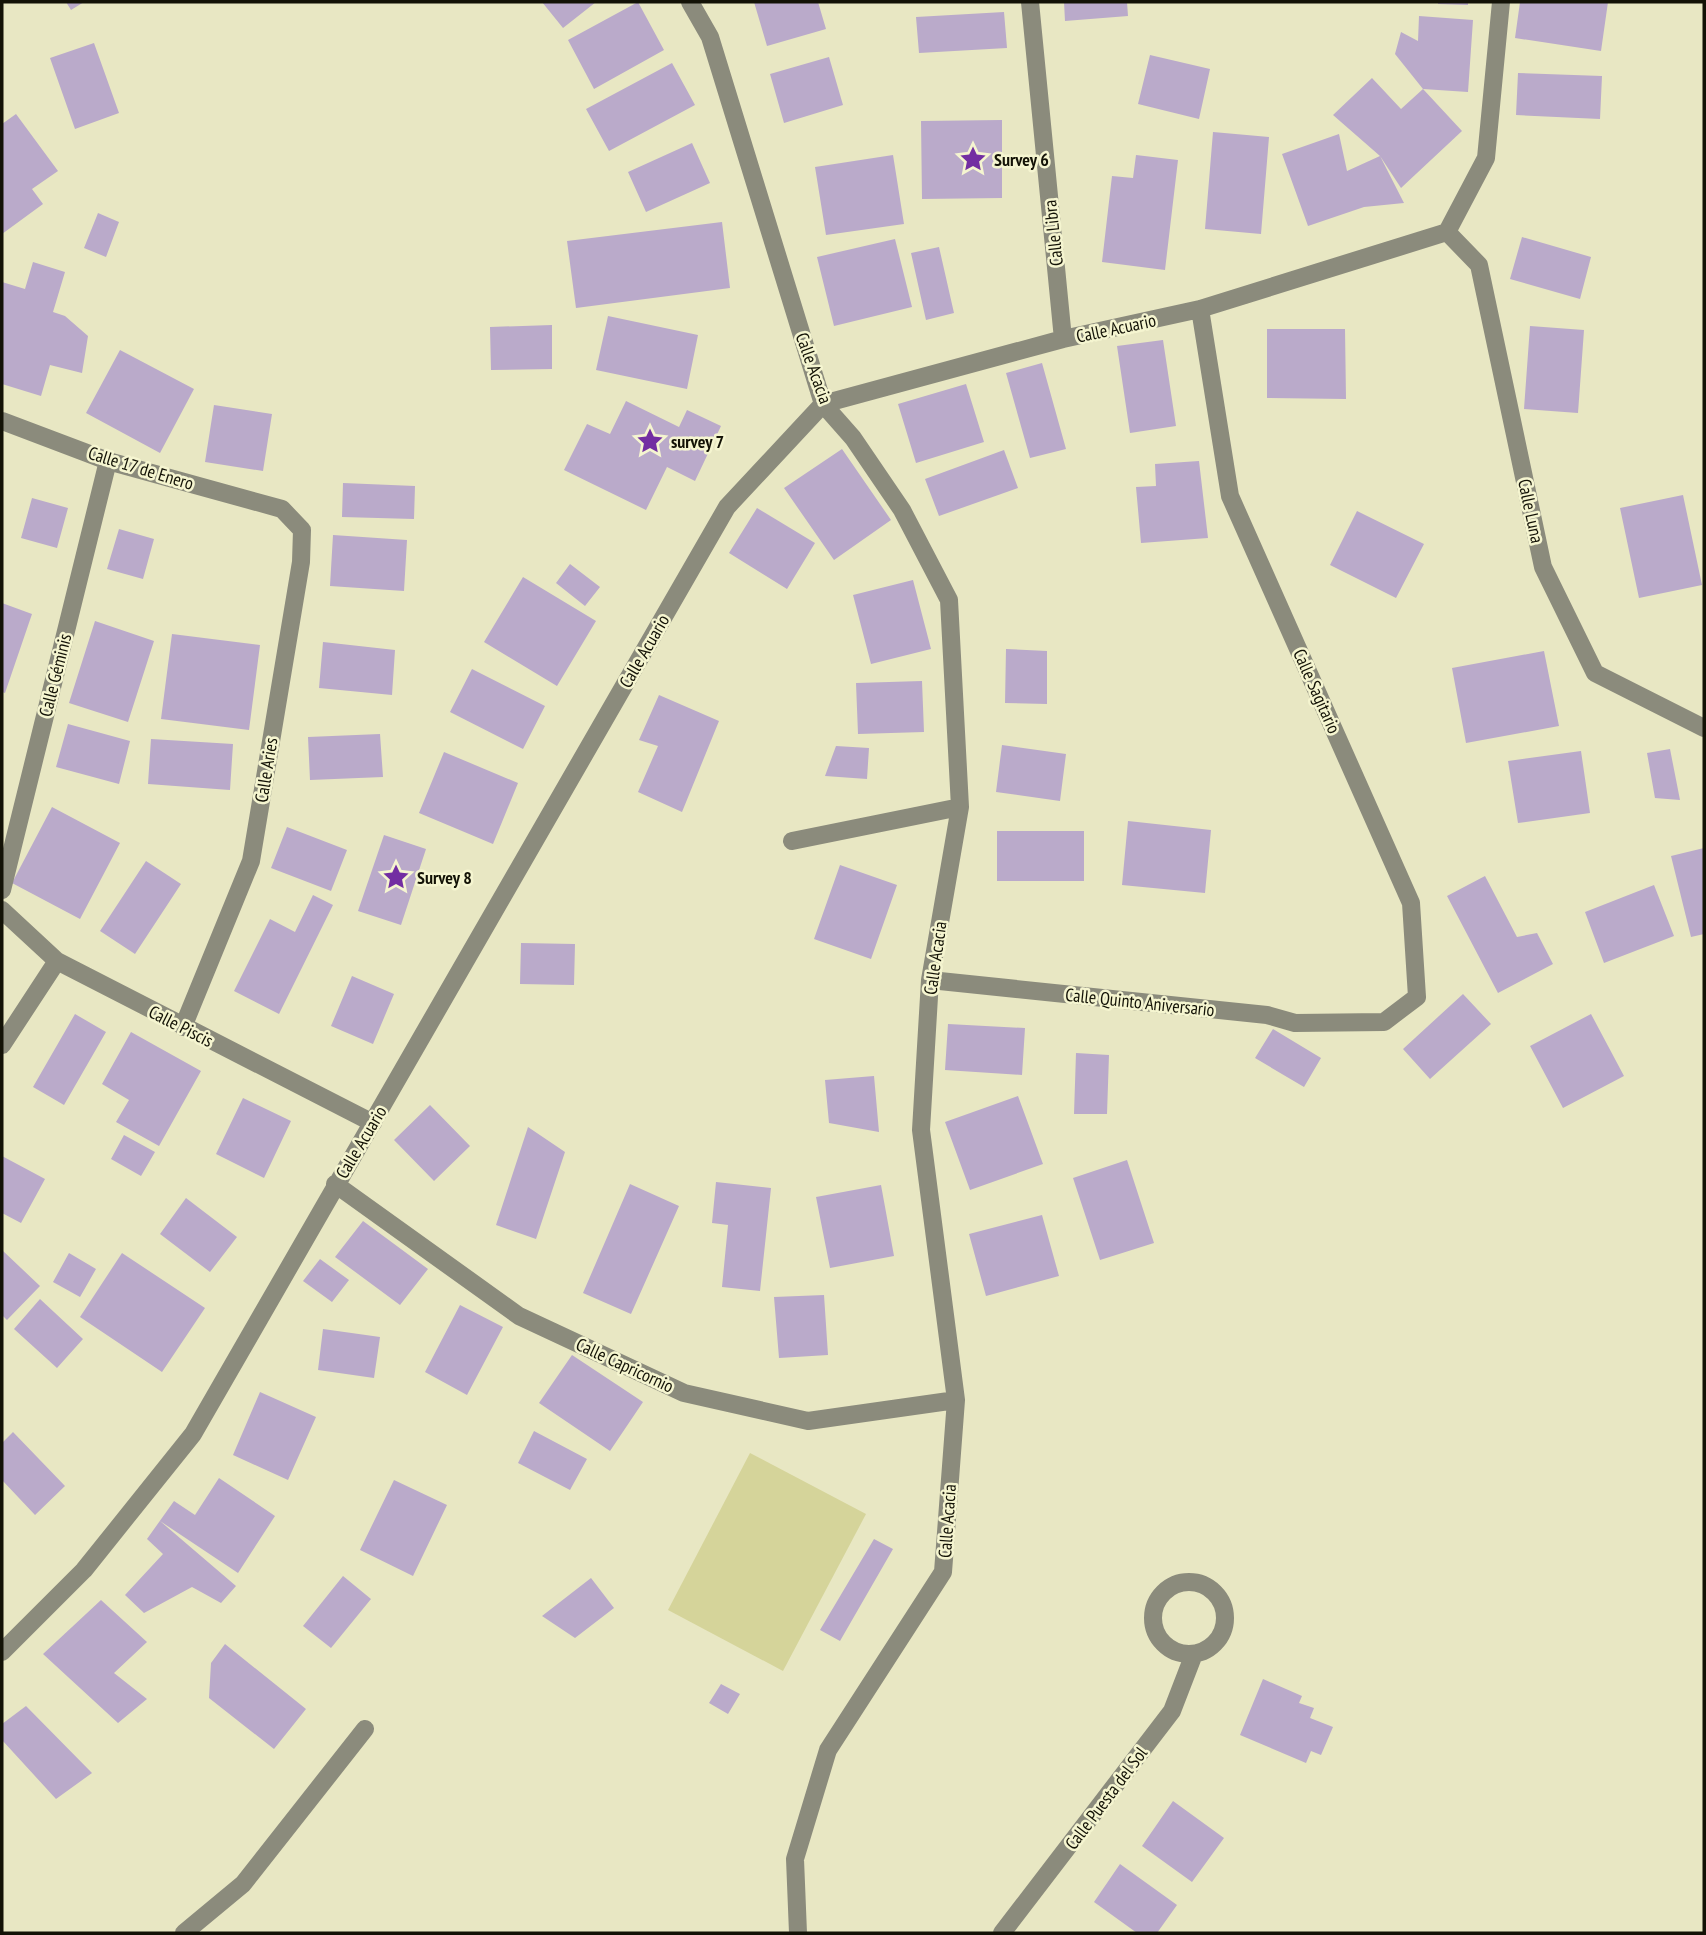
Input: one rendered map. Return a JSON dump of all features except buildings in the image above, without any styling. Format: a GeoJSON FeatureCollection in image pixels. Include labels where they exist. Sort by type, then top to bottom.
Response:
{"type":"FeatureCollection","features":[{"type":"Feature","properties":{"kind":"street","name":"Calle Acacia"},"geometry":{"type":"LineString","coordinates":[[690,2],[710,37],[823,404],[853,438],[902,510],[949,600],[960,807],[930,980],[920,1130],[956,1400],[943,1572],[828,1750],[795,1859],[798,1933]]}},
{"type":"Feature","properties":{"kind":"street","name":"Calle Libra"},"geometry":{"type":"LineString","coordinates":[[1030,2],[1063,339]]}},
{"type":"Feature","properties":{"kind":"street"},"geometry":{"type":"LineString","coordinates":[[1447,232],[1486,158],[1501,2]]}},
{"type":"Feature","properties":{"kind":"street","name":"Calle Acuario"},"geometry":{"type":"LineString","coordinates":[[2,1652],[84,1570],[193,1434],[727,507],[823,404],[1063,339],[1200,309],[1447,232]]}},
{"type":"Feature","properties":{"kind":"street","name":"Calle Luna"},"geometry":{"type":"LineString","coordinates":[[1447,232],[1479,265],[1543,567],[1595,673],[1704,728]]}},
{"type":"Feature","properties":{"kind":"street","name":"Calle Sagitario"},"geometry":{"type":"LineString","coordinates":[[1200,309],[1230,496],[1411,903],[1417,997],[1384,1022],[1349,1022]]}},
{"type":"Feature","properties":{"kind":"street","name":"Calle 17 de Enero"},"geometry":{"type":"LineString","coordinates":[[2,421],[108,461],[282,509]]}},
{"type":"Feature","properties":{"kind":"street","name":"Calle Géminis"},"geometry":{"type":"LineString","coordinates":[[2,890],[108,461]]}},
{"type":"Feature","properties":{"kind":"street","name":"Calle Aries"},"geometry":{"type":"LineString","coordinates":[[183,1027],[251,861],[300,562],[302,530],[282,509]]}},
{"type":"Feature","properties":{"kind":"street"},"geometry":{"type":"LineString","coordinates":[[792,841],[960,807]]}},
{"type":"Feature","properties":{"kind":"street","name":"Calle Piscis"},"geometry":{"type":"LineString","coordinates":[[2,910],[57,961],[373,1123]]}},
{"type":"Feature","properties":{"kind":"street"},"geometry":{"type":"LineString","coordinates":[[2,1045],[57,961]]}},
{"type":"Feature","properties":{"kind":"street","name":"Calle Quinto Aniversario"},"geometry":{"type":"LineString","coordinates":[[930,980],[1267,1015],[1295,1023],[1349,1022]]}},
{"type":"Feature","properties":{"kind":"street","name":"Calle Capricornio"},"geometry":{"type":"LineString","coordinates":[[335,1184],[519,1317],[684,1393],[808,1421],[956,1400]]}},
{"type":"Feature","properties":{"kind":"street"},"geometry":{"type":"LineString","coordinates":[[1183,1581],[1207,1585],[1215,1592],[1226,1613],[1222,1635],[1214,1644],[1194,1654],[1169,1649],[1154,1629],[1152,1616],[1161,1594],[1171,1585],[1183,1581]]}},
{"type":"Feature","properties":{"kind":"street","name":"Calle Puesta del Sol"},"geometry":{"type":"LineString","coordinates":[[1002,1933],[1172,1711],[1194,1654]]}},
{"type":"Feature","properties":{"kind":"street"},"geometry":{"type":"LineString","coordinates":[[184,1933],[243,1884],[365,1728]]}},
{"type":"Feature","properties":{"kind":"shaded area"},"geometry":{"type":"Polygon","coordinates":[[[750,1453],[866,1514],[783,1671],[668,1610],[750,1453]]]}},
{"type":"Feature","properties":{"kind":"place","name":"Survey 6"},"geometry":{"type":"Point","coordinates":[973,159]}},
{"type":"Feature","properties":{"kind":"place","name":"survey 7"},"geometry":{"type":"Point","coordinates":[650,441]}},
{"type":"Feature","properties":{"kind":"place","name":"Survey 8"},"geometry":{"type":"Point","coordinates":[396,877]}}]}
